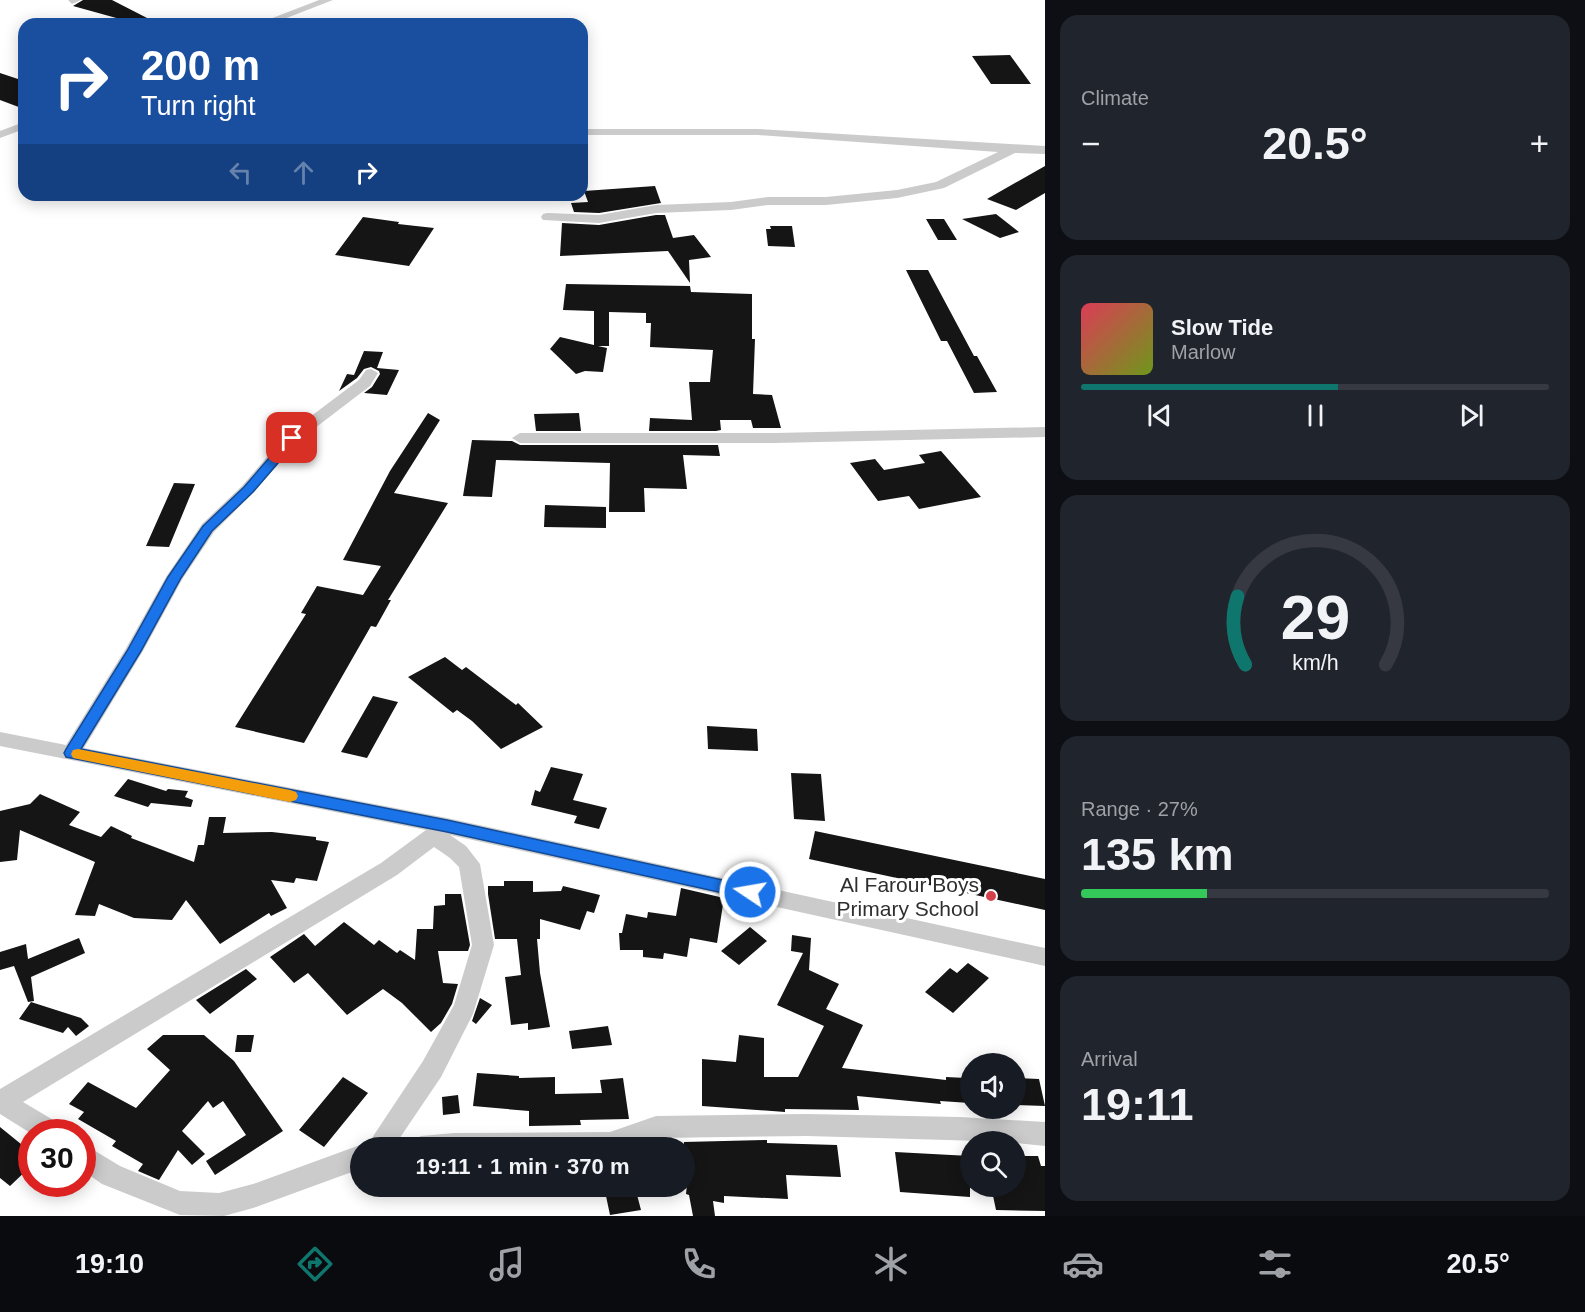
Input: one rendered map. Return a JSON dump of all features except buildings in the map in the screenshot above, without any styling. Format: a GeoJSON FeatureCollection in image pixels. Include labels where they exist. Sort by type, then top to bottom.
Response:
{"type":"FeatureCollection","features":[{"type":"Feature","properties":{"kind":"street"},"geometry":{"type":"LineString","coordinates":[[278,18],[328,0]]}},
{"type":"Feature","properties":{"kind":"street"},"geometry":{"type":"LineString","coordinates":[[0,135],[18,128]]}},
{"type":"Feature","properties":{"kind":"street"},"geometry":{"type":"LineString","coordinates":[[588,132],[758,132],[1045,150]]}},
{"type":"Feature","properties":{"kind":"street"},"geometry":{"type":"LineString","coordinates":[[547,217],[599,219],[656,209],[731,206],[768,201],[826,201],[897,195],[940,185],[1013,149]]}},
{"type":"Feature","properties":{"kind":"street"},"geometry":{"type":"LineString","coordinates":[[71,753],[134,651],[175,577],[208,528],[248,489],[292,438],[365,383],[371,373]]}},
{"type":"Feature","properties":{"kind":"street"},"geometry":{"type":"LineString","coordinates":[[520,438],[775,438],[1045,432]]}},
{"type":"Feature","properties":{"kind":"street"},"geometry":{"type":"LineString","coordinates":[[0,739],[1045,957]]}},
{"type":"Feature","properties":{"kind":"street"},"geometry":{"type":"LineString","coordinates":[[0,1102],[390,869],[440,831]]}},
{"type":"Feature","properties":{"kind":"street"},"geometry":{"type":"LineString","coordinates":[[386,1137],[432,1069],[465,1007],[483,945],[469,864],[440,831]]}},
{"type":"Feature","properties":{"kind":"street"},"geometry":{"type":"LineString","coordinates":[[0,1102],[29,1119]]}},
{"type":"Feature","properties":{"kind":"street"},"geometry":{"type":"LineString","coordinates":[[629,1137],[656,1127],[807,1125],[960,1128],[1045,1134]]}},
{"type":"Feature","properties":{"kind":"street"},"geometry":{"type":"LineString","coordinates":[[96,1165],[111,1175],[180,1203],[250,1206],[350,1161]]}},
{"type":"Feature","properties":{"kind":"slow traffic"},"geometry":{"type":"LineString","coordinates":[[78,754],[290,796]]}},
{"type":"Feature","properties":{"kind":"place","name":"Al Farour Boys Primary School"},"geometry":{"type":"Point","coordinates":[991,896]}},
{"type":"Feature","properties":{"kind":"route"},"geometry":{"type":"LineString","coordinates":[[292,438],[248,489],[208,528],[175,577],[134,651],[71,753],[447,826],[750,892]]}}]}
